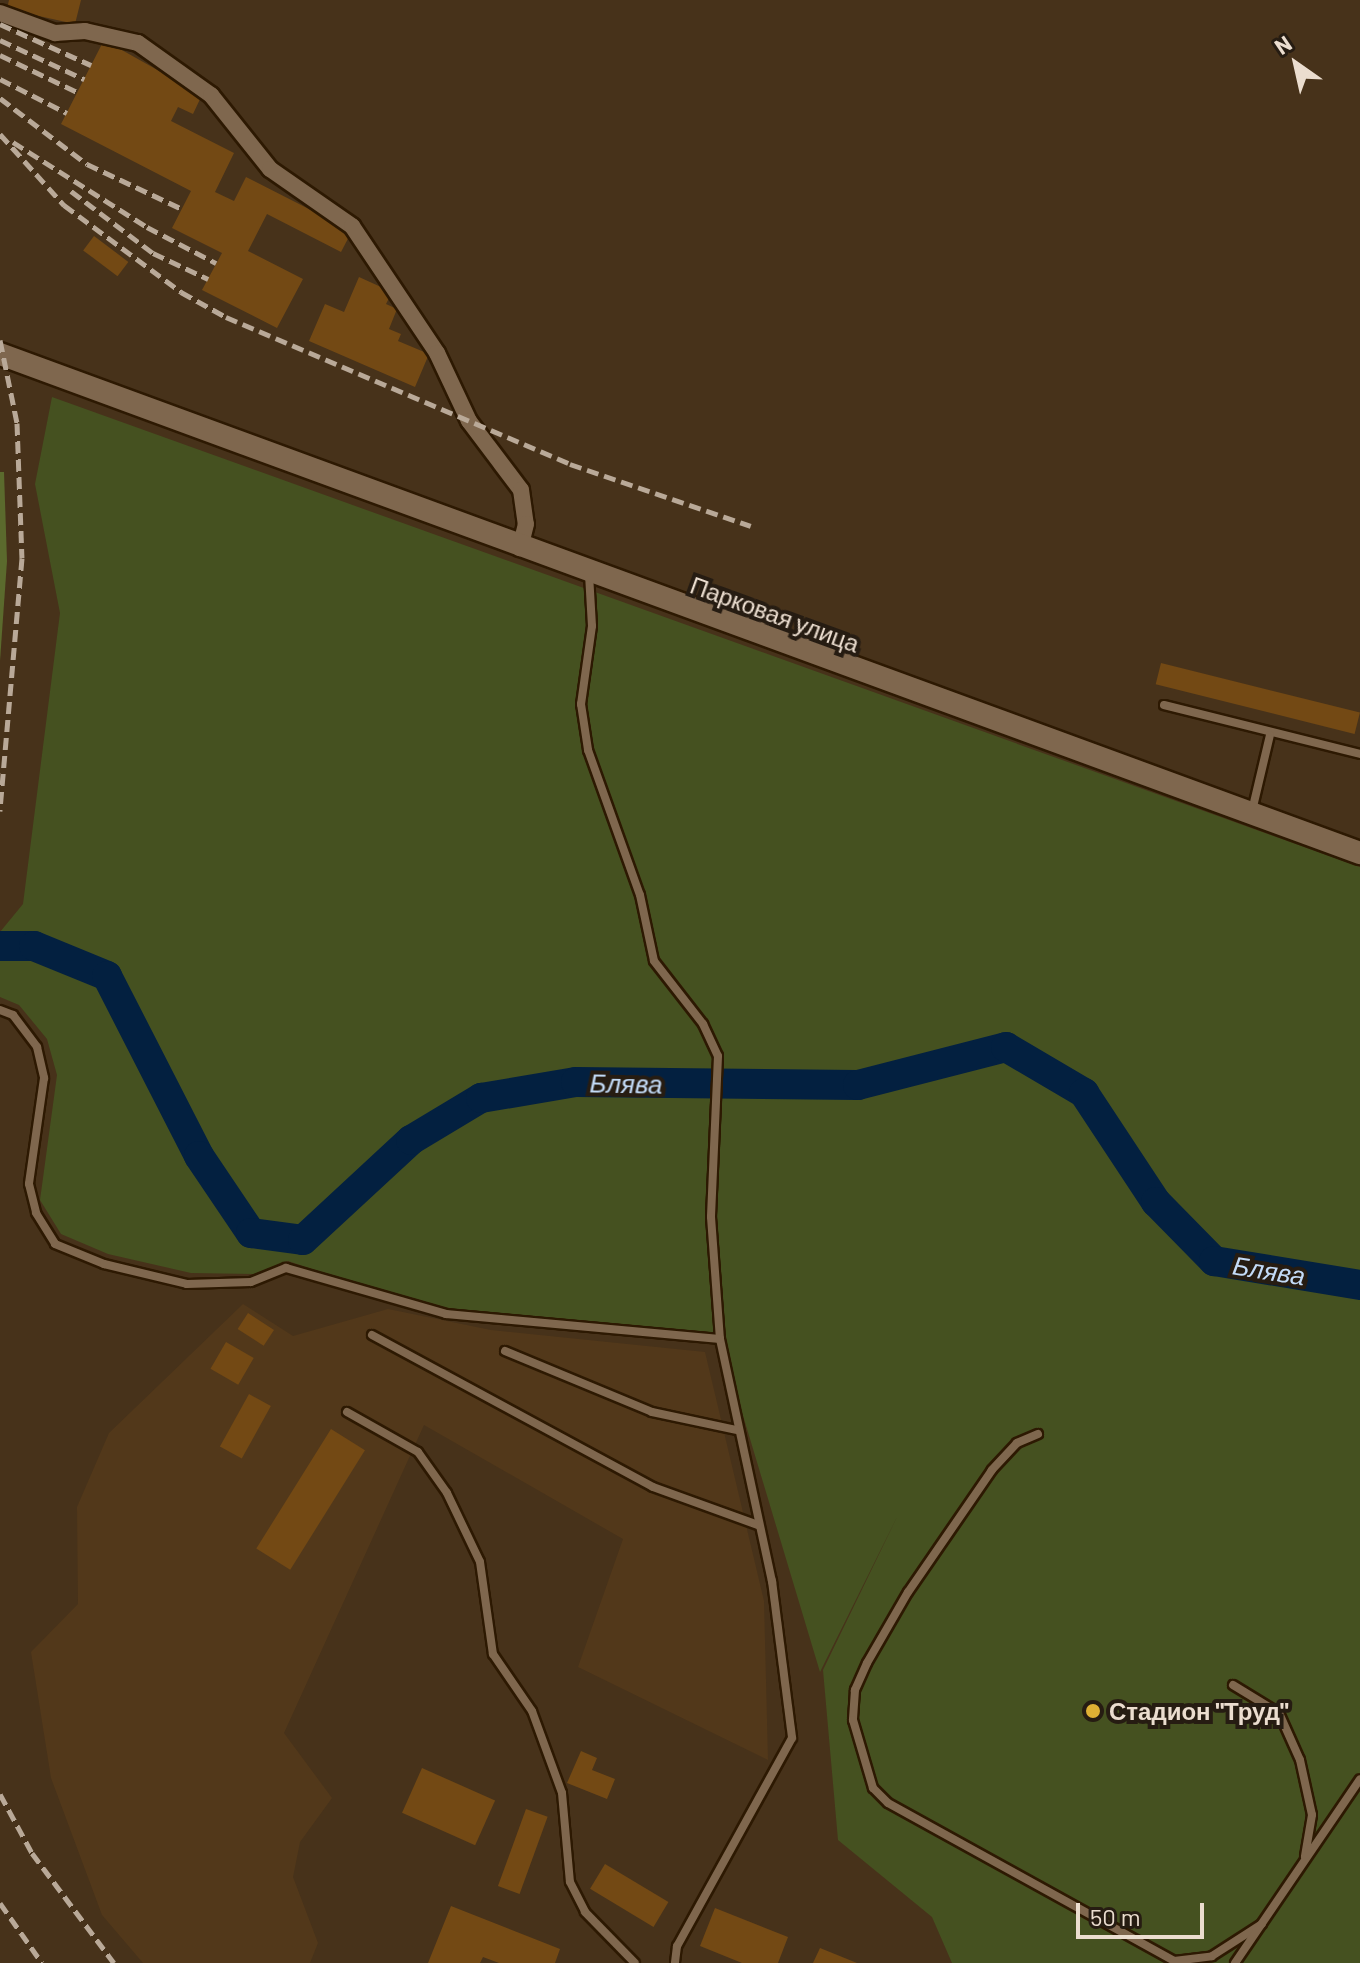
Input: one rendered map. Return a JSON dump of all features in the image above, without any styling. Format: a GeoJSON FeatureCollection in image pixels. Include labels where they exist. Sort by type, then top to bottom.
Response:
{"type":"FeatureCollection","features":[{"type":"Feature","properties":{"kind":"street"},"geometry":{"type":"LineString","coordinates":[[0,13],[55,33],[85,31],[138,43],[211,95],[270,169],[352,226],[437,353],[469,421],[521,490],[526,524],[520,548]]}},
{"type":"Feature","properties":{"kind":"street","name":"Парковая улица"},"geometry":{"type":"LineString","coordinates":[[0,354],[175,415],[589,574],[1360,853]]}},
{"type":"Feature","properties":{"kind":"lane"},"geometry":{"type":"LineString","coordinates":[[589,574],[592,626],[581,704],[588,750],[640,895],[654,961],[703,1024],[718,1056],[711,1217],[720,1339],[737,1430],[772,1581],[792,1738],[677,1946],[675,1963]]}},
{"type":"Feature","properties":{"kind":"lane"},"geometry":{"type":"LineString","coordinates":[[1164,705],[1270,735],[1360,754]]}},
{"type":"Feature","properties":{"kind":"lane"},"geometry":{"type":"LineString","coordinates":[[1252,812],[1270,735]]}},
{"type":"Feature","properties":{"kind":"lane"},"geometry":{"type":"LineString","coordinates":[[0,1010],[13,1015],[37,1047],[44,1078],[29,1184],[36,1213],[55,1244],[104,1264],[187,1284],[251,1282],[286,1268],[446,1314],[720,1339]]}},
{"type":"Feature","properties":{"kind":"lane"},"geometry":{"type":"LineString","coordinates":[[372,1335],[653,1487],[758,1525]]}},
{"type":"Feature","properties":{"kind":"lane"},"geometry":{"type":"LineString","coordinates":[[505,1351],[652,1412],[737,1430]]}},
{"type":"Feature","properties":{"kind":"lane"},"geometry":{"type":"LineString","coordinates":[[347,1412],[418,1452],[447,1493],[480,1562],[493,1654],[532,1711],[562,1793],[570,1882],[585,1912],[635,1963]]}},
{"type":"Feature","properties":{"kind":"lane"},"geometry":{"type":"LineString","coordinates":[[1038,1434],[1017,1443],[992,1470],[908,1592],[867,1663],[855,1690],[853,1720],[873,1788],[888,1803],[1174,1961],[1212,1956],[1262,1924]]}},
{"type":"Feature","properties":{"kind":"lane"},"geometry":{"type":"LineString","coordinates":[[1233,1685],[1279,1713],[1300,1760],[1312,1815],[1304,1861]]}},
{"type":"Feature","properties":{"kind":"lane"},"geometry":{"type":"LineString","coordinates":[[1235,1963],[1360,1779]]}},
{"type":"Feature","properties":{"kind":"shaded area"},"geometry":{"type":"Polygon","coordinates":[[[243,1304],[293,1336],[388,1309],[491,1330],[705,1352],[764,1601],[768,1760],[578,1667],[623,1539],[424,1425],[284,1733],[332,1798],[300,1842],[293,1877],[318,1943],[310,1963],[143,1963],[102,1915],[51,1778],[31,1652],[78,1604],[77,1507],[109,1433],[243,1304]]]}},
{"type":"Feature","properties":{"kind":"green space"},"geometry":{"type":"Polygon","coordinates":[[[52,397],[1360,867],[1360,1963],[952,1963],[932,1917],[838,1840],[823,1670],[898,1515],[820,1672],[720,1339],[446,1314],[288,1261],[254,1274],[191,1273],[108,1254],[61,1234],[40,1200],[57,1075],[47,1039],[19,1005],[0,997],[0,932],[23,904],[60,613],[35,484],[52,397]]]}},
{"type":"Feature","properties":{"kind":"green space"},"geometry":{"type":"Polygon","coordinates":[[[0,472],[4,472],[7,561],[0,661],[0,472]]]}},
{"type":"Feature","properties":{"kind":"building"},"geometry":{"type":"Polygon","coordinates":[[[9,0],[81,0],[75,24],[7,9],[9,0]]]}},
{"type":"Feature","properties":{"kind":"building"},"geometry":{"type":"Polygon","coordinates":[[[104,40],[202,95],[193,114],[178,107],[171,121],[234,153],[215,192],[234,201],[246,177],[352,231],[341,252],[267,214],[248,251],[303,279],[277,328],[202,290],[222,253],[172,228],[191,191],[61,124],[104,40]]]}},
{"type":"Feature","properties":{"kind":"building"},"geometry":{"type":"Polygon","coordinates":[[[94,236],[128,262],[118,276],[83,250],[94,236]]]}},
{"type":"Feature","properties":{"kind":"building"},"geometry":{"type":"Polygon","coordinates":[[[359,277],[392,292],[386,304],[397,309],[389,329],[401,334],[398,341],[429,354],[415,387],[309,341],[325,304],[344,312],[359,277]]]}},
{"type":"Feature","properties":{"kind":"building"},"geometry":{"type":"Polygon","coordinates":[[[1161,663],[1360,713],[1355,734],[1156,684],[1161,663]]]}},
{"type":"Feature","properties":{"kind":"building"},"geometry":{"type":"Polygon","coordinates":[[[248,1313],[274,1330],[264,1346],[238,1329],[248,1313]]]}},
{"type":"Feature","properties":{"kind":"building"},"geometry":{"type":"Polygon","coordinates":[[[226,1342],[254,1358],[238,1385],[210,1369],[226,1342]]]}},
{"type":"Feature","properties":{"kind":"building"},"geometry":{"type":"Polygon","coordinates":[[[249,1394],[271,1406],[242,1459],[220,1446],[249,1394]]]}},
{"type":"Feature","properties":{"kind":"building"},"geometry":{"type":"Polygon","coordinates":[[[331,1429],[365,1450],[290,1570],[256,1549],[331,1429]]]}},
{"type":"Feature","properties":{"kind":"building"},"geometry":{"type":"Polygon","coordinates":[[[581,1751],[597,1758],[592,1770],[615,1779],[607,1799],[567,1783],[581,1751]]]}},
{"type":"Feature","properties":{"kind":"building"},"geometry":{"type":"Polygon","coordinates":[[[422,1768],[495,1801],[475,1845],[402,1813],[422,1768]]]}},
{"type":"Feature","properties":{"kind":"building"},"geometry":{"type":"Polygon","coordinates":[[[526,1809],[548,1817],[520,1894],[498,1886],[526,1809]]]}},
{"type":"Feature","properties":{"kind":"building"},"geometry":{"type":"Polygon","coordinates":[[[605,1864],[668,1902],[653,1927],[590,1889],[605,1864]]]}},
{"type":"Feature","properties":{"kind":"building"},"geometry":{"type":"Polygon","coordinates":[[[451,1906],[560,1949],[555,1963],[499,1963],[483,1957],[480,1963],[428,1963],[451,1906]]]}},
{"type":"Feature","properties":{"kind":"building"},"geometry":{"type":"Polygon","coordinates":[[[715,1908],[788,1937],[778,1963],[742,1963],[700,1946],[715,1908]]]}},
{"type":"Feature","properties":{"kind":"building"},"geometry":{"type":"Polygon","coordinates":[[[820,1948],[857,1963],[813,1963],[820,1948]]]}},
{"type":"Feature","properties":{"kind":"waterway","name":"Блява"},"geometry":{"type":"LineString","coordinates":[[0,946],[34,946],[107,976],[199,1156],[251,1233],[303,1240],[411,1140],[481,1098],[576,1082],[858,1085],[1006,1047],[1084,1093],[1156,1202],[1214,1261],[1360,1285]]}},
{"type":"Feature","properties":{"kind":"railway"},"geometry":{"type":"LineString","coordinates":[[0,24],[91,65]]}},
{"type":"Feature","properties":{"kind":"railway"},"geometry":{"type":"LineString","coordinates":[[0,40],[84,79]]}},
{"type":"Feature","properties":{"kind":"railway"},"geometry":{"type":"LineString","coordinates":[[0,55],[77,92]]}},
{"type":"Feature","properties":{"kind":"railway"},"geometry":{"type":"LineString","coordinates":[[0,79],[67,113]]}},
{"type":"Feature","properties":{"kind":"railway"},"geometry":{"type":"LineString","coordinates":[[0,98],[87,164],[182,209]]}},
{"type":"Feature","properties":{"kind":"railway"},"geometry":{"type":"LineString","coordinates":[[0,134],[64,205],[181,292],[226,317],[570,464],[751,526]]}},
{"type":"Feature","properties":{"kind":"railway"},"geometry":{"type":"LineString","coordinates":[[13,142],[147,227],[216,263]]}},
{"type":"Feature","properties":{"kind":"railway"},"geometry":{"type":"LineString","coordinates":[[71,191],[153,253],[208,279]]}},
{"type":"Feature","properties":{"kind":"railway"},"geometry":{"type":"LineString","coordinates":[[0,340],[17,423],[22,558],[0,811]]}},
{"type":"Feature","properties":{"kind":"railway"},"geometry":{"type":"LineString","coordinates":[[0,1794],[32,1853],[114,1963]]}},
{"type":"Feature","properties":{"kind":"railway"},"geometry":{"type":"LineString","coordinates":[[0,1903],[42,1963]]}},
{"type":"Feature","properties":{"kind":"place","name":"Стадион \"Труд\""},"geometry":{"type":"Point","coordinates":[1093,1711]}}]}
